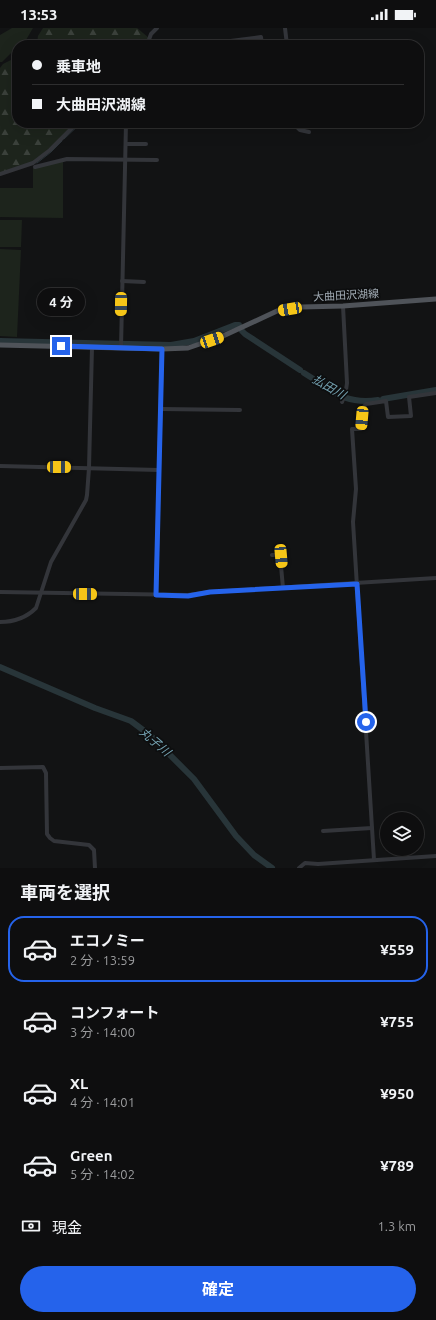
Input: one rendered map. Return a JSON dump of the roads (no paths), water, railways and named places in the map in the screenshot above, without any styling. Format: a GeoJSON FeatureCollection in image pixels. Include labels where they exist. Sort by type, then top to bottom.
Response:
{"type":"FeatureCollection","features":[{"type":"Feature","properties":{"kind":"main road","name":"大曲田沢湖線"},"geometry":{"type":"LineString","coordinates":[[0,345],[162,349],[188,348],[223,336],[277,311],[302,307],[343,306],[436,299]]}},
{"type":"Feature","properties":{"kind":"street"},"geometry":{"type":"LineString","coordinates":[[149,40],[157,28]]}},
{"type":"Feature","properties":{"kind":"street"},"geometry":{"type":"LineString","coordinates":[[285,28],[286,40]]}},
{"type":"Feature","properties":{"kind":"street"},"geometry":{"type":"LineString","coordinates":[[238,40],[261,37],[261,40]]}},
{"type":"Feature","properties":{"kind":"street"},"geometry":{"type":"LineString","coordinates":[[0,174],[33,163],[50,150],[72,128]]}},
{"type":"Feature","properties":{"kind":"street"},"geometry":{"type":"LineString","coordinates":[[121,348],[126,128]]}},
{"type":"Feature","properties":{"kind":"street"},"geometry":{"type":"LineString","coordinates":[[298,128],[308,132]]}},
{"type":"Feature","properties":{"kind":"street"},"geometry":{"type":"LineString","coordinates":[[126,144],[146,144]]}},
{"type":"Feature","properties":{"kind":"street"},"geometry":{"type":"LineString","coordinates":[[35,166],[56,160],[67,159],[156,160]]}},
{"type":"Feature","properties":{"kind":"street"},"geometry":{"type":"LineString","coordinates":[[122,281],[144,282]]}},
{"type":"Feature","properties":{"kind":"street"},"geometry":{"type":"LineString","coordinates":[[342,402],[347,383],[343,306]]}},
{"type":"Feature","properties":{"kind":"street"},"geometry":{"type":"LineString","coordinates":[[0,622],[18,620],[31,613],[36,608],[52,562],[88,495],[92,347]]}},
{"type":"Feature","properties":{"kind":"street"},"geometry":{"type":"LineString","coordinates":[[156,595],[162,349]]}},
{"type":"Feature","properties":{"kind":"street"},"geometry":{"type":"LineString","coordinates":[[374,860],[357,584],[354,522],[356,488],[352,429],[362,429],[363,408],[366,404],[386,401],[388,417],[411,416],[409,397],[436,393]]}},
{"type":"Feature","properties":{"kind":"street"},"geometry":{"type":"LineString","coordinates":[[161,410],[240,410]]}},
{"type":"Feature","properties":{"kind":"street"},"geometry":{"type":"LineString","coordinates":[[0,466],[159,470]]}},
{"type":"Feature","properties":{"kind":"street"},"geometry":{"type":"LineString","coordinates":[[272,555],[280,555],[283,588]]}},
{"type":"Feature","properties":{"kind":"street"},"geometry":{"type":"LineString","coordinates":[[0,592],[188,596],[203,593],[436,578]]}},
{"type":"Feature","properties":{"kind":"street"},"geometry":{"type":"LineString","coordinates":[[0,768],[43,767],[46,773],[48,834],[50,838],[54,841],[89,845],[94,850],[95,868]]}},
{"type":"Feature","properties":{"kind":"street"},"geometry":{"type":"LineString","coordinates":[[323,830],[372,828]]}},
{"type":"Feature","properties":{"kind":"street"},"geometry":{"type":"LineString","coordinates":[[299,868],[305,863],[318,864],[436,856]]}},
{"type":"Feature","properties":{"kind":"waterway"},"geometry":{"type":"LineString","coordinates":[[64,139],[76,128]]}},
{"type":"Feature","properties":{"kind":"waterway"},"geometry":{"type":"LineString","coordinates":[[37,163],[62,141]]}},
{"type":"Feature","properties":{"kind":"waterway","name":"払田川"},"geometry":{"type":"LineString","coordinates":[[0,341],[171,345],[194,341],[235,325],[239,325]]}},
{"type":"Feature","properties":{"kind":"waterway","name":"払田川"},"geometry":{"type":"LineString","coordinates":[[242,331],[300,370]]}},
{"type":"Feature","properties":{"kind":"waterway","name":"払田川"},"geometry":{"type":"LineString","coordinates":[[304,373],[338,395],[356,400],[378,400]]}},
{"type":"Feature","properties":{"kind":"waterway","name":"払田川"},"geometry":{"type":"LineString","coordinates":[[383,399],[436,390]]}},
{"type":"Feature","properties":{"kind":"waterway","name":"丸子川"},"geometry":{"type":"LineString","coordinates":[[0,667],[95,708],[131,721],[151,736],[194,779],[236,836],[254,855],[272,868]]}}]}
